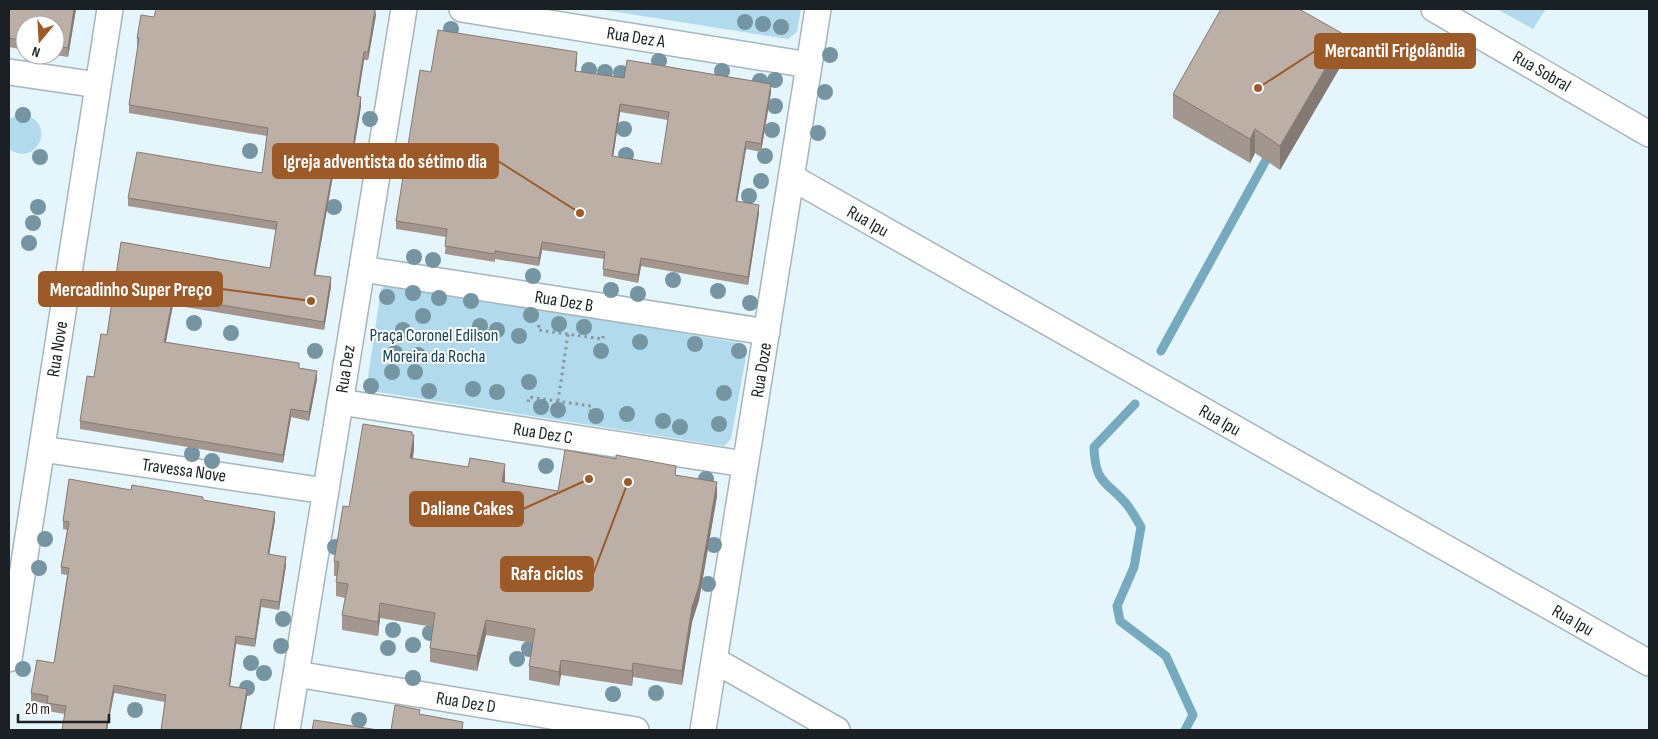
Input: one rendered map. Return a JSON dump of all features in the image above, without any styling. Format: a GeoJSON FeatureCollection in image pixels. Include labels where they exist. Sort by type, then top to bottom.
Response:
{"type":"FeatureCollection","features":[{"type":"Feature","properties":{"kind":"street","name":"Rua Nove"},"geometry":{"type":"LineString","coordinates":[[9,660],[12,621],[42,449],[110,9]]}},
{"type":"Feature","properties":{"kind":"street","name":"Rua Dez"},"geometry":{"type":"LineString","coordinates":[[287,730],[404,9]]}},
{"type":"Feature","properties":{"kind":"street","name":"Rua Dez A"},"geometry":{"type":"LineString","coordinates":[[462,9],[809,65]]}},
{"type":"Feature","properties":{"kind":"street","name":"Rua Doze"},"geometry":{"type":"LineString","coordinates":[[703,730],[818,9]]}},
{"type":"Feature","properties":{"kind":"street","name":"Rua Sobral"},"geometry":{"type":"LineString","coordinates":[[1434,9],[1649,134]]}},
{"type":"Feature","properties":{"kind":"street"},"geometry":{"type":"LineString","coordinates":[[9,72],[98,85]]}},
{"type":"Feature","properties":{"kind":"street","name":"Rua Ipu"},"geometry":{"type":"LineString","coordinates":[[791,177],[1649,663]]}},
{"type":"Feature","properties":{"kind":"street","name":"Rua Dez B"},"geometry":{"type":"LineString","coordinates":[[362,269],[766,332]]}},
{"type":"Feature","properties":{"kind":"street","name":"Rua Dez C"},"geometry":{"type":"LineString","coordinates":[[340,402],[746,464]]}},
{"type":"Feature","properties":{"kind":"street","name":"Travessa Nove"},"geometry":{"type":"LineString","coordinates":[[42,449],[326,491]]}},
{"type":"Feature","properties":{"kind":"street"},"geometry":{"type":"LineString","coordinates":[[714,660],[837,730]]}},
{"type":"Feature","properties":{"kind":"street","name":"Rua Dez D"},"geometry":{"type":"LineString","coordinates":[[296,674],[636,730]]}},
{"type":"Feature","properties":{"kind":"path"},"geometry":{"type":"LineString","coordinates":[[558,401],[568,334]]}},
{"type":"Feature","properties":{"kind":"green space"},"geometry":{"type":"Polygon","coordinates":[[[598,9],[801,9],[797,32],[788,39],[598,9]]]}},
{"type":"Feature","properties":{"kind":"green space"},"geometry":{"type":"Polygon","coordinates":[[[1497,9],[1546,9],[1533,29],[1497,9]]]}},
{"type":"Feature","properties":{"kind":"green space"},"geometry":{"type":"Polygon","coordinates":[[[20,114],[32,118],[39,124],[41,133],[40,141],[36,148],[28,153],[19,153],[9,149],[9,119],[20,114]]]}},
{"type":"Feature","properties":{"kind":"green space","name":"Praça Coronel Edilson Moreira da Rocha"},"geometry":{"type":"Polygon","coordinates":[[[390,283],[740,343],[747,351],[731,439],[724,446],[372,391],[367,384],[381,289],[390,283]]]}},
{"type":"Feature","properties":{"kind":"building"},"geometry":{"type":"Polygon","coordinates":[[[9,9],[74,9],[68,48],[65,48],[65,15],[15,15],[15,39],[9,38],[9,9]]]}},
{"type":"Feature","properties":{"kind":"building"},"geometry":{"type":"Polygon","coordinates":[[[156,9],[375,9],[368,52],[364,52],[357,96],[361,97],[350,165],[334,162],[314,275],[331,277],[324,322],[173,297],[164,342],[299,363],[299,368],[317,371],[309,412],[291,409],[283,455],[80,421],[87,376],[94,377],[101,334],[107,335],[121,242],[270,268],[277,222],[128,198],[137,152],[262,173],[268,128],[129,105],[141,15],[154,17],[156,9]]]}},
{"type":"Feature","properties":{"kind":"building"},"geometry":{"type":"Polygon","coordinates":[[[1221,9],[1299,9],[1345,35],[1280,146],[1255,129],[1250,139],[1173,94],[1221,9]]]}},
{"type":"Feature","properties":{"kind":"building"},"geometry":{"type":"Polygon","coordinates":[[[438,30],[577,52],[575,71],[624,78],[627,60],[771,84],[761,144],[746,141],[736,201],[759,205],[748,277],[641,258],[638,275],[603,269],[605,252],[542,242],[539,258],[495,251],[495,254],[445,246],[447,229],[396,221],[420,70],[431,72],[438,30]],[[620,104],[612,156],[661,164],[669,112],[620,104]]]}},
{"type":"Feature","properties":{"kind":"building"},"geometry":{"type":"Polygon","coordinates":[[[363,424],[412,432],[412,435],[414,435],[410,458],[468,467],[470,458],[505,464],[502,482],[558,491],[565,450],[616,459],[616,455],[676,466],[675,475],[717,482],[699,586],[692,607],[682,671],[633,663],[632,671],[561,660],[559,672],[529,666],[535,629],[486,620],[477,656],[430,648],[435,613],[380,603],[378,622],[342,615],[348,584],[336,582],[339,562],[334,561],[343,506],[349,507],[363,424]]]}},
{"type":"Feature","properties":{"kind":"building"},"geometry":{"type":"Polygon","coordinates":[[[69,479],[131,490],[132,485],[203,497],[203,500],[275,512],[268,554],[286,557],[279,602],[261,599],[255,639],[236,636],[229,686],[247,689],[240,730],[161,730],[166,695],[114,685],[106,730],[62,730],[66,706],[47,703],[48,696],[31,693],[37,660],[54,663],[69,568],[61,567],[69,522],[63,521],[69,479]]]}},
{"type":"Feature","properties":{"kind":"building"},"geometry":{"type":"Polygon","coordinates":[[[395,705],[420,710],[419,714],[463,722],[462,730],[391,730],[395,705]]]}},
{"type":"Feature","properties":{"kind":"building"},"geometry":{"type":"Polygon","coordinates":[[[314,720],[378,730],[312,730],[314,720]]]}},
{"type":"Feature","properties":{"kind":"waterway"},"geometry":{"type":"LineString","coordinates":[[1161,351],[1266,160]]}},
{"type":"Feature","properties":{"kind":"waterway"},"geometry":{"type":"LineString","coordinates":[[1135,404],[1094,447],[1095,460],[1100,476],[1128,506],[1141,527],[1134,567],[1117,606],[1120,621],[1166,656],[1193,715],[1185,730]]}},
{"type":"Feature","properties":{"kind":"place","name":"Mercantil Frigolândia"},"geometry":{"type":"Point","coordinates":[1258,88]}},
{"type":"Feature","properties":{"kind":"place","name":"Igreja adventista do sétimo dia"},"geometry":{"type":"Point","coordinates":[580,213]}},
{"type":"Feature","properties":{"kind":"place","name":"Mercadinho Super Preço"},"geometry":{"type":"Point","coordinates":[311,301]}},
{"type":"Feature","properties":{"kind":"place","name":"Daliane Cakes"},"geometry":{"type":"Point","coordinates":[589,479]}},
{"type":"Feature","properties":{"kind":"place","name":"Rafa ciclos"},"geometry":{"type":"Point","coordinates":[628,482]}}]}
